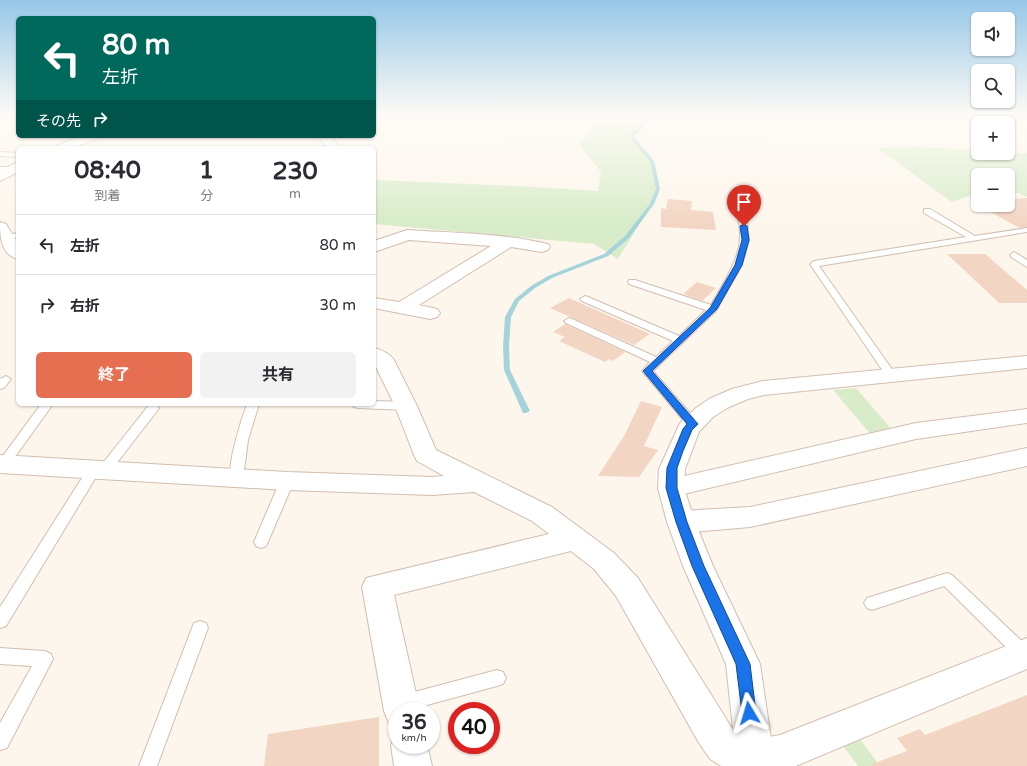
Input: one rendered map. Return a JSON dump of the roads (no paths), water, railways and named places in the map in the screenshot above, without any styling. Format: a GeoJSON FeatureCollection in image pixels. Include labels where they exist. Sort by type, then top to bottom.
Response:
{"type":"FeatureCollection","features":[{"type":"Feature","properties":{"kind":"street"},"geometry":{"type":"LineString","coordinates":[[0,177],[10,168]]}},
{"type":"Feature","properties":{"kind":"street"},"geometry":{"type":"LineString","coordinates":[[376,246],[407,235],[508,242],[542,247]]}},
{"type":"Feature","properties":{"kind":"street"},"geometry":{"type":"LineString","coordinates":[[402,308],[508,242]]}},
{"type":"Feature","properties":{"kind":"street"},"geometry":{"type":"LineString","coordinates":[[376,303],[430,313]]}},
{"type":"Feature","properties":{"kind":"street"},"geometry":{"type":"LineString","coordinates":[[376,355],[383,360],[406,406],[426,455],[542,514],[604,561],[627,586],[712,730],[724,747],[736,754],[755,762],[780,754],[1026,654]]}},
{"type":"Feature","properties":{"kind":"street"},"geometry":{"type":"LineString","coordinates":[[755,762],[743,664],[698,566],[681,522],[671,488],[672,468],[688,429],[706,412],[719,403],[740,394],[763,388],[1027,362]]}},
{"type":"Feature","properties":{"kind":"street"},"geometry":{"type":"LineString","coordinates":[[671,488],[916,431],[1027,416]]}},
{"type":"Feature","properties":{"kind":"street"},"geometry":{"type":"LineString","coordinates":[[681,522],[750,517],[1027,457]]}},
{"type":"Feature","properties":{"kind":"street"},"geometry":{"type":"LineString","coordinates":[[1,465],[287,481],[432,486],[477,482]]}},
{"type":"Feature","properties":{"kind":"street"},"geometry":{"type":"LineString","coordinates":[[400,702],[377,588],[576,539]]}},
{"type":"Feature","properties":{"kind":"street"},"geometry":{"type":"LineString","coordinates":[[411,754],[413,766]]}},
{"type":"Feature","properties":{"kind":"lane"},"geometry":{"type":"LineString","coordinates":[[0,154],[16,155]]}},
{"type":"Feature","properties":{"kind":"lane"},"geometry":{"type":"LineString","coordinates":[[693,424],[647,371],[713,309],[738,265],[746,240],[742,213],[735,198]]}},
{"type":"Feature","properties":{"kind":"lane"},"geometry":{"type":"LineString","coordinates":[[927,211],[975,239]]}},
{"type":"Feature","properties":{"kind":"lane"},"geometry":{"type":"LineString","coordinates":[[891,375],[814,264],[1027,230]]}},
{"type":"Feature","properties":{"kind":"lane"},"geometry":{"type":"LineString","coordinates":[[1014,255],[1027,264]]}},
{"type":"Feature","properties":{"kind":"lane"},"geometry":{"type":"LineString","coordinates":[[632,282],[713,309]]}},
{"type":"Feature","properties":{"kind":"lane"},"geometry":{"type":"LineString","coordinates":[[585,299],[680,340]]}},
{"type":"Feature","properties":{"kind":"lane"},"geometry":{"type":"LineString","coordinates":[[568,321],[657,361]]}},
{"type":"Feature","properties":{"kind":"lane"},"geometry":{"type":"LineString","coordinates":[[376,405],[406,406]]}},
{"type":"Feature","properties":{"kind":"lane"},"geometry":{"type":"LineString","coordinates":[[1,465],[46,406]]}},
{"type":"Feature","properties":{"kind":"lane"},"geometry":{"type":"LineString","coordinates":[[237,478],[246,422],[252,406]]}},
{"type":"Feature","properties":{"kind":"lane"},"geometry":{"type":"LineString","coordinates":[[0,621],[99,470],[153,408]]}},
{"type":"Feature","properties":{"kind":"lane"},"geometry":{"type":"LineString","coordinates":[[261,542],[287,481]]}},
{"type":"Feature","properties":{"kind":"lane"},"geometry":{"type":"LineString","coordinates":[[872,603],[947,579],[1026,654]]}},
{"type":"Feature","properties":{"kind":"lane"},"geometry":{"type":"LineString","coordinates":[[148,766],[200,628]]}},
{"type":"Feature","properties":{"kind":"lane"},"geometry":{"type":"LineString","coordinates":[[0,656],[45,658],[0,741]]}},
{"type":"Feature","properties":{"kind":"lane"},"geometry":{"type":"LineString","coordinates":[[418,702],[498,678]]}},
{"type":"Feature","properties":{"kind":"waterway"},"geometry":{"type":"LineString","coordinates":[[526,411],[507,370],[506,346],[508,317],[517,300],[533,287],[550,277],[606,255],[627,237],[652,204],[658,189],[652,161],[644,152]]}}]}
